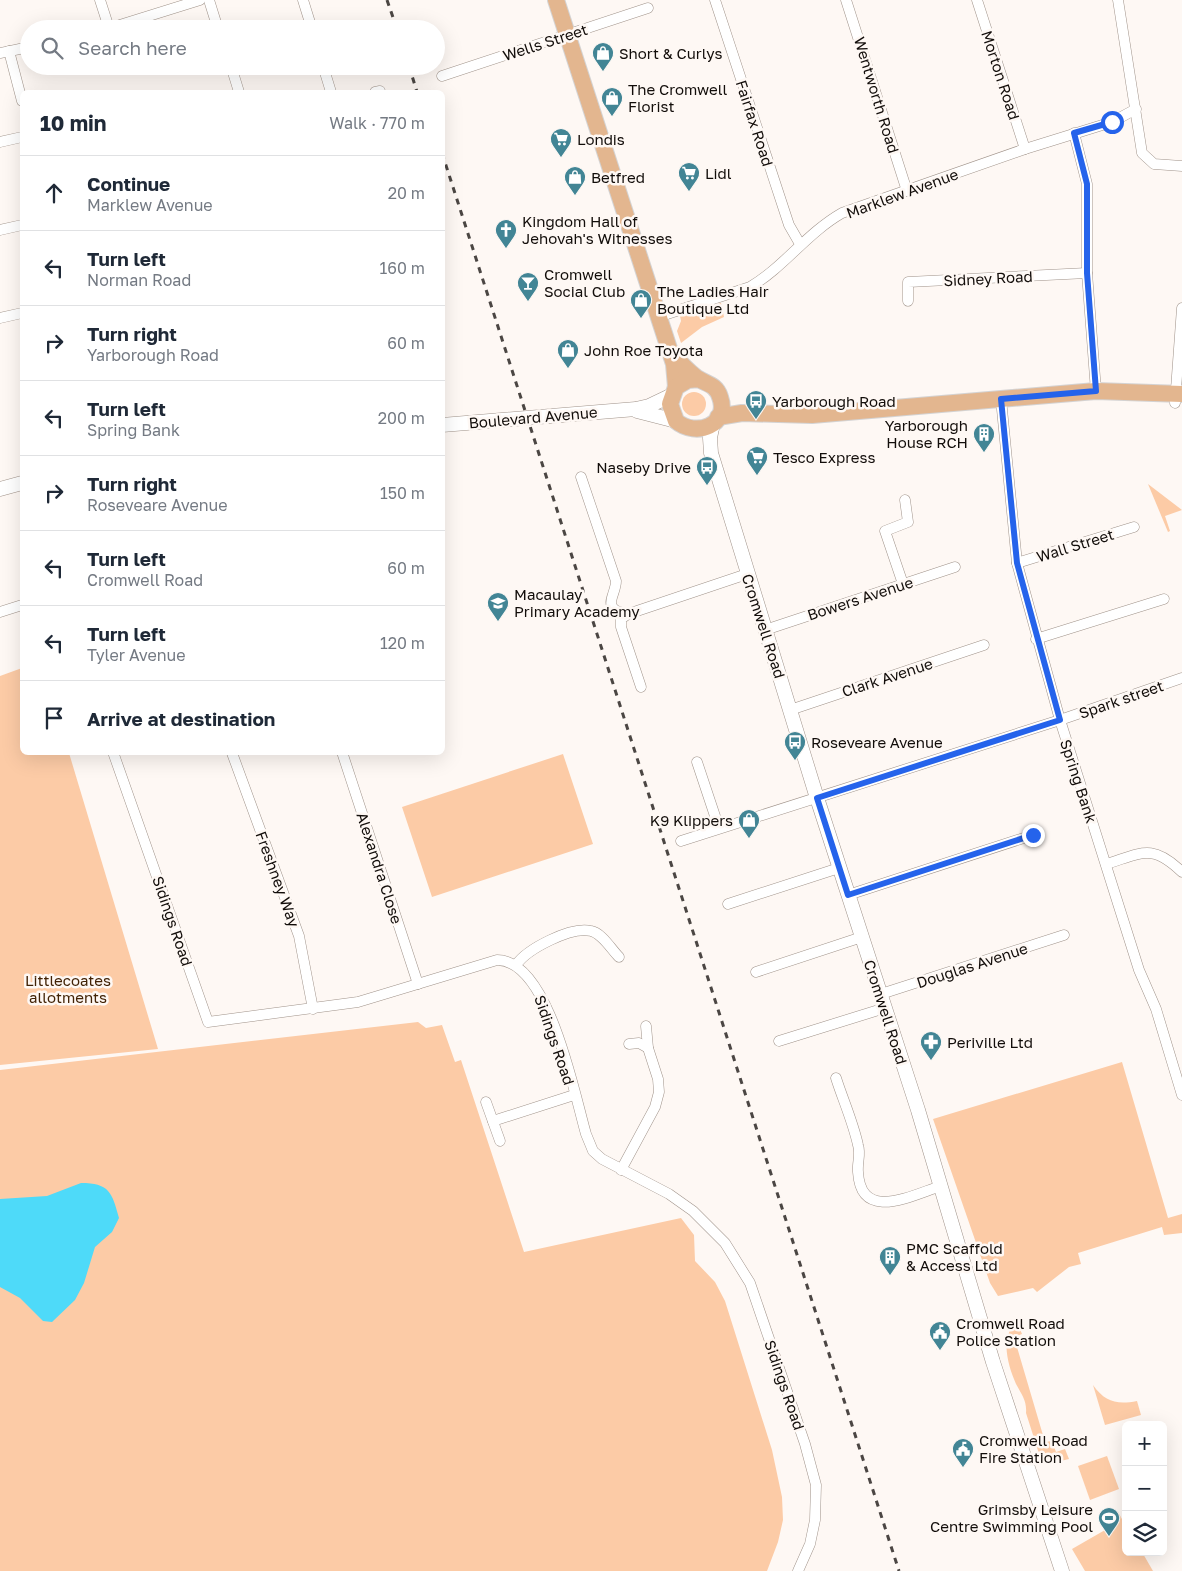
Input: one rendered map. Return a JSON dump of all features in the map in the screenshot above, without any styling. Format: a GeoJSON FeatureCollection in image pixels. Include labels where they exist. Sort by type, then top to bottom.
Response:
{"type":"FeatureCollection","features":[{"type":"Feature","properties":{"kind":"main road"},"geometry":{"type":"LineString","coordinates":[[556,0],[665,343],[674,364],[674,391],[670,404],[676,421],[692,430],[707,428],[716,420],[734,413],[812,415],[1096,391],[1178,397]]}},
{"type":"Feature","properties":{"kind":"main road"},"geometry":{"type":"LineString","coordinates":[[665,343],[681,363],[699,379],[708,382],[732,403],[750,413]]}},
{"type":"Feature","properties":{"kind":"main road"},"geometry":{"type":"LineString","coordinates":[[674,391],[688,380],[699,379]]}},
{"type":"Feature","properties":{"kind":"main road"},"geometry":{"type":"LineString","coordinates":[[716,389],[721,398],[722,408],[716,420]]}},
{"type":"Feature","properties":{"kind":"street"},"geometry":{"type":"LineString","coordinates":[[100,0],[106,20]]}},
{"type":"Feature","properties":{"kind":"street"},"geometry":{"type":"LineString","coordinates":[[134,20],[200,0]]}},
{"type":"Feature","properties":{"kind":"street"},"geometry":{"type":"LineString","coordinates":[[209,0],[215,20]]}},
{"type":"Feature","properties":{"kind":"street"},"geometry":{"type":"LineString","coordinates":[[303,0],[309,20]]}},
{"type":"Feature","properties":{"kind":"street","name":"Fairfax Road"},"geometry":{"type":"LineString","coordinates":[[715,0],[789,225],[800,244]]}},
{"type":"Feature","properties":{"kind":"street","name":"Wentworth Road"},"geometry":{"type":"LineString","coordinates":[[846,0],[907,191]]}},
{"type":"Feature","properties":{"kind":"street","name":"Morton Road"},"geometry":{"type":"LineString","coordinates":[[977,0],[1025,149]]}},
{"type":"Feature","properties":{"kind":"street"},"geometry":{"type":"LineString","coordinates":[[1118,0],[1142,153],[1150,162],[1158,165],[1182,166]]}},
{"type":"Feature","properties":{"kind":"street","name":"Wells Street"},"geometry":{"type":"LineString","coordinates":[[442,76],[648,8]]}},
{"type":"Feature","properties":{"kind":"street"},"geometry":{"type":"LineString","coordinates":[[20,49],[5,52],[20,95]]}},
{"type":"Feature","properties":{"kind":"street"},"geometry":{"type":"LineString","coordinates":[[233,75],[238,90]]}},
{"type":"Feature","properties":{"kind":"street"},"geometry":{"type":"LineString","coordinates":[[326,75],[330,90]]}},
{"type":"Feature","properties":{"kind":"street","name":"Marklew Avenue"},"geometry":{"type":"LineString","coordinates":[[658,317],[750,287],[763,279],[800,244],[830,220],[842,214],[1025,149],[1112,122],[1136,109]]}},
{"type":"Feature","properties":{"kind":"street"},"geometry":{"type":"LineString","coordinates":[[1074,133],[1087,184],[1087,273],[1096,391]]}},
{"type":"Feature","properties":{"kind":"street"},"geometry":{"type":"LineString","coordinates":[[0,142],[20,137]]}},
{"type":"Feature","properties":{"kind":"street"},"geometry":{"type":"LineString","coordinates":[[0,230],[20,225]]}},
{"type":"Feature","properties":{"kind":"street","name":"Sidney Road"},"geometry":{"type":"LineString","coordinates":[[908,302],[908,282],[1087,273]]}},
{"type":"Feature","properties":{"kind":"street"},"geometry":{"type":"LineString","coordinates":[[1178,397],[1182,308]]}},
{"type":"Feature","properties":{"kind":"street"},"geometry":{"type":"LineString","coordinates":[[0,318],[20,313]]}},
{"type":"Feature","properties":{"kind":"street","name":"Boulevard Avenue"},"geometry":{"type":"LineString","coordinates":[[445,425],[624,410],[649,406],[674,391]]}},
{"type":"Feature","properties":{"kind":"street","name":"Spring Bank"},"geometry":{"type":"LineString","coordinates":[[1001,399],[1017,563],[1036,639],[1139,970],[1156,1009],[1182,1095]]}},
{"type":"Feature","properties":{"kind":"street","name":"Boulevard Avenue"},"geometry":{"type":"LineString","coordinates":[[624,410],[651,413],[676,421]]}},
{"type":"Feature","properties":{"kind":"street","name":"Cromwell Road"},"geometry":{"type":"LineString","coordinates":[[716,420],[710,438],[711,453],[747,574],[941,1186],[993,1362],[1062,1571]]}},
{"type":"Feature","properties":{"kind":"street","name":"Cromwell Road"},"geometry":{"type":"LineString","coordinates":[[692,430],[711,453]]}},
{"type":"Feature","properties":{"kind":"street"},"geometry":{"type":"LineString","coordinates":[[581,477],[616,580],[616,586],[611,595],[612,605],[618,612],[628,614]]}},
{"type":"Feature","properties":{"kind":"street"},"geometry":{"type":"LineString","coordinates":[[0,489],[20,484]]}},
{"type":"Feature","properties":{"kind":"street"},"geometry":{"type":"LineString","coordinates":[[903,584],[885,531],[908,522],[905,500]]}},
{"type":"Feature","properties":{"kind":"street","name":"Wall Street"},"geometry":{"type":"LineString","coordinates":[[1017,563],[1134,527]]}},
{"type":"Feature","properties":{"kind":"street","name":"Bowers Avenue"},"geometry":{"type":"LineString","coordinates":[[765,630],[955,567]]}},
{"type":"Feature","properties":{"kind":"street"},"geometry":{"type":"LineString","coordinates":[[641,687],[621,627],[621,619],[628,614],[747,574]]}},
{"type":"Feature","properties":{"kind":"street"},"geometry":{"type":"LineString","coordinates":[[1036,639],[1164,599]]}},
{"type":"Feature","properties":{"kind":"street"},"geometry":{"type":"LineString","coordinates":[[0,612],[20,606]]}},
{"type":"Feature","properties":{"kind":"street","name":"Clark Avenue"},"geometry":{"type":"LineString","coordinates":[[790,710],[984,645]]}},
{"type":"Feature","properties":{"kind":"street","name":"Spark street"},"geometry":{"type":"LineString","coordinates":[[1060,720],[1182,678]]}},
{"type":"Feature","properties":{"kind":"street"},"geometry":{"type":"LineString","coordinates":[[680,841],[1060,720]]}},
{"type":"Feature","properties":{"kind":"street","name":"Sidings Road"},"geometry":{"type":"LineString","coordinates":[[114,755],[208,1022],[358,1002],[497,960],[507,960],[516,965],[535,986],[547,1007],[593,1151],[608,1163],[669,1194],[693,1211],[725,1243],[750,1283],[805,1444],[816,1485],[815,1520],[810,1544],[798,1571]]}},
{"type":"Feature","properties":{"kind":"street","name":"Freshney Way"},"geometry":{"type":"LineString","coordinates":[[233,755],[299,936],[313,1009]]}},
{"type":"Feature","properties":{"kind":"street","name":"Alexandra Close"},"geometry":{"type":"LineString","coordinates":[[343,755],[418,984]]}},
{"type":"Feature","properties":{"kind":"street"},"geometry":{"type":"LineString","coordinates":[[697,762],[719,828]]}},
{"type":"Feature","properties":{"kind":"street"},"geometry":{"type":"LineString","coordinates":[[848,895],[1033,835]]}},
{"type":"Feature","properties":{"kind":"street"},"geometry":{"type":"LineString","coordinates":[[1106,864],[1145,852],[1163,856],[1182,872]]}},
{"type":"Feature","properties":{"kind":"street"},"geometry":{"type":"LineString","coordinates":[[728,904],[839,868]]}},
{"type":"Feature","properties":{"kind":"street"},"geometry":{"type":"LineString","coordinates":[[516,965],[522,956],[534,947],[586,930],[598,934],[619,957]]}},
{"type":"Feature","properties":{"kind":"street","name":"Douglas Avenue"},"geometry":{"type":"LineString","coordinates":[[779,1041],[1064,935]]}},
{"type":"Feature","properties":{"kind":"street"},"geometry":{"type":"LineString","coordinates":[[756,972],[862,937]]}},
{"type":"Feature","properties":{"kind":"street"},"geometry":{"type":"LineString","coordinates":[[621,1170],[655,1107],[659,1092],[658,1079],[648,1048],[646,1026]]}},
{"type":"Feature","properties":{"kind":"street"},"geometry":{"type":"LineString","coordinates":[[629,1044],[639,1043],[648,1048]]}},
{"type":"Feature","properties":{"kind":"street"},"geometry":{"type":"LineString","coordinates":[[836,1078],[859,1146],[858,1172],[865,1194],[871,1200],[887,1203],[941,1186]]}},
{"type":"Feature","properties":{"kind":"street"},"geometry":{"type":"LineString","coordinates":[[493,1121],[574,1094]]}},
{"type":"Feature","properties":{"kind":"street"},"geometry":{"type":"LineString","coordinates":[[486,1102],[500,1141]]}},
{"type":"Feature","properties":{"kind":"green space"},"geometry":{"type":"Polygon","coordinates":[[[721,303],[724,317],[702,327],[681,343],[677,331],[681,321],[680,316],[721,303]]]}},
{"type":"Feature","properties":{"kind":"green space"},"geometry":{"type":"Polygon","coordinates":[[[694,392],[699,393],[705,399],[705,409],[699,415],[694,416],[689,415],[683,409],[682,404],[683,399],[689,393],[694,392]]]}},
{"type":"Feature","properties":{"kind":"green space"},"geometry":{"type":"Polygon","coordinates":[[[1148,484],[1182,510],[1165,516],[1170,531],[1168,532],[1148,484]]]}},
{"type":"Feature","properties":{"kind":"green space","name":"Littlecoates allotments"},"geometry":{"type":"Polygon","coordinates":[[[20,669],[20,755],[70,755],[158,1049],[0,1065],[0,676],[20,669]]]}},
{"type":"Feature","properties":{"kind":"green space"},"geometry":{"type":"Polygon","coordinates":[[[563,754],[593,844],[432,897],[402,807],[563,754]]]}},
{"type":"Feature","properties":{"kind":"green space"},"geometry":{"type":"Polygon","coordinates":[[[418,1022],[426,1028],[442,1025],[455,1062],[461,1060],[524,1252],[681,1218],[694,1235],[695,1261],[715,1282],[725,1301],[772,1450],[782,1497],[783,1520],[778,1542],[767,1571],[0,1571],[0,1070],[418,1022]]]}},
{"type":"Feature","properties":{"kind":"green space"},"geometry":{"type":"Polygon","coordinates":[[[1122,1062],[1168,1218],[1182,1214],[1182,1233],[1164,1235],[1162,1227],[1078,1253],[1081,1264],[1069,1267],[1037,1292],[1033,1288],[998,1296],[990,1283],[933,1119],[1122,1062]]]}},
{"type":"Feature","properties":{"kind":"green space"},"geometry":{"type":"Polygon","coordinates":[[[1017,1322],[1022,1334],[1014,1337],[1045,1442],[1052,1441],[1056,1452],[1065,1449],[1069,1459],[1048,1464],[1041,1460],[1026,1413],[1025,1401],[1013,1377],[1008,1360],[1008,1335],[1011,1328],[1017,1322]]]}},
{"type":"Feature","properties":{"kind":"green space"},"geometry":{"type":"Polygon","coordinates":[[[1093,1385],[1102,1395],[1112,1401],[1123,1403],[1137,1401],[1141,1415],[1105,1425],[1093,1385]]]}},
{"type":"Feature","properties":{"kind":"green space"},"geometry":{"type":"Polygon","coordinates":[[[1107,1456],[1119,1489],[1090,1500],[1078,1466],[1107,1456]]]}},
{"type":"Feature","properties":{"kind":"green space","name":"Grimsby Leisure Centre Swimming Pool"},"geometry":{"type":"Polygon","coordinates":[[[1118,1512],[1122,1519],[1122,1556],[1144,1556],[1153,1571],[1085,1571],[1072,1549],[1112,1526],[1108,1518],[1118,1512]]]}},
{"type":"Feature","properties":{"kind":"water"},"geometry":{"type":"Polygon","coordinates":[[[81,1183],[98,1185],[108,1191],[119,1218],[112,1232],[95,1247],[84,1283],[75,1300],[52,1322],[43,1321],[20,1298],[0,1287],[0,1199],[47,1196],[81,1183]]]}},
{"type":"Feature","properties":{"kind":"railway"},"geometry":{"type":"LineString","coordinates":[[387,0],[394,20]]}},
{"type":"Feature","properties":{"kind":"railway"},"geometry":{"type":"LineString","coordinates":[[412,75],[416,90]]}},
{"type":"Feature","properties":{"kind":"railway"},"geometry":{"type":"LineString","coordinates":[[445,162],[899,1571]]}},
{"type":"Feature","properties":{"kind":"place","name":"Short & Curlys"},"geometry":{"type":"Point","coordinates":[603,72]}},
{"type":"Feature","properties":{"kind":"place","name":"The Cromwell Florist"},"geometry":{"type":"Point","coordinates":[612,117]}},
{"type":"Feature","properties":{"kind":"place","name":"Londis"},"geometry":{"type":"Point","coordinates":[561,158]}},
{"type":"Feature","properties":{"kind":"place","name":"Lidl"},"geometry":{"type":"Point","coordinates":[689,192]}},
{"type":"Feature","properties":{"kind":"place","name":"Betfred"},"geometry":{"type":"Point","coordinates":[575,196]}},
{"type":"Feature","properties":{"kind":"place","name":"Kingdom Hall of Jehovah's Witnesses"},"geometry":{"type":"Point","coordinates":[506,249]}},
{"type":"Feature","properties":{"kind":"place","name":"Cromwell Social Club"},"geometry":{"type":"Point","coordinates":[528,302]}},
{"type":"Feature","properties":{"kind":"place","name":"The Ladies Hair Boutique Ltd"},"geometry":{"type":"Point","coordinates":[641,319]}},
{"type":"Feature","properties":{"kind":"place","name":"John Roe Toyota"},"geometry":{"type":"Point","coordinates":[568,369]}},
{"type":"Feature","properties":{"kind":"place","name":"Yarborough Road"},"geometry":{"type":"Point","coordinates":[756,420]}},
{"type":"Feature","properties":{"kind":"place","name":"Yarborough House RCH"},"geometry":{"type":"Point","coordinates":[984,453]}},
{"type":"Feature","properties":{"kind":"place","name":"Tesco Express"},"geometry":{"type":"Point","coordinates":[757,476]}},
{"type":"Feature","properties":{"kind":"place","name":"Naseby Drive"},"geometry":{"type":"Point","coordinates":[707,486]}},
{"type":"Feature","properties":{"kind":"place","name":"Macaulay Primary Academy"},"geometry":{"type":"Point","coordinates":[498,622]}},
{"type":"Feature","properties":{"kind":"place","name":"Roseveare Avenue"},"geometry":{"type":"Point","coordinates":[795,761]}},
{"type":"Feature","properties":{"kind":"place","name":"K9 Klippers"},"geometry":{"type":"Point","coordinates":[749,839]}},
{"type":"Feature","properties":{"kind":"place","name":"Periville Ltd"},"geometry":{"type":"Point","coordinates":[931,1061]}},
{"type":"Feature","properties":{"kind":"place","name":"PMC Scaffold & Access Ltd"},"geometry":{"type":"Point","coordinates":[890,1276]}},
{"type":"Feature","properties":{"kind":"place","name":"Cromwell Road Police Station"},"geometry":{"type":"Point","coordinates":[940,1351]}},
{"type":"Feature","properties":{"kind":"place","name":"Cromwell Road Fire Station"},"geometry":{"type":"Point","coordinates":[963,1468]}},
{"type":"Feature","properties":{"kind":"place","name":"Grimsby Leisure Centre Swimming Pool"},"geometry":{"type":"Point","coordinates":[1109,1537]}},
{"type":"Feature","properties":{"kind":"route"},"geometry":{"type":"LineString","coordinates":[[1033,835],[848,895],[817,798],[1060,720],[1036,639],[1017,563],[1001,399],[1096,391],[1087,273],[1087,184],[1074,133],[1112,122]]}}]}
